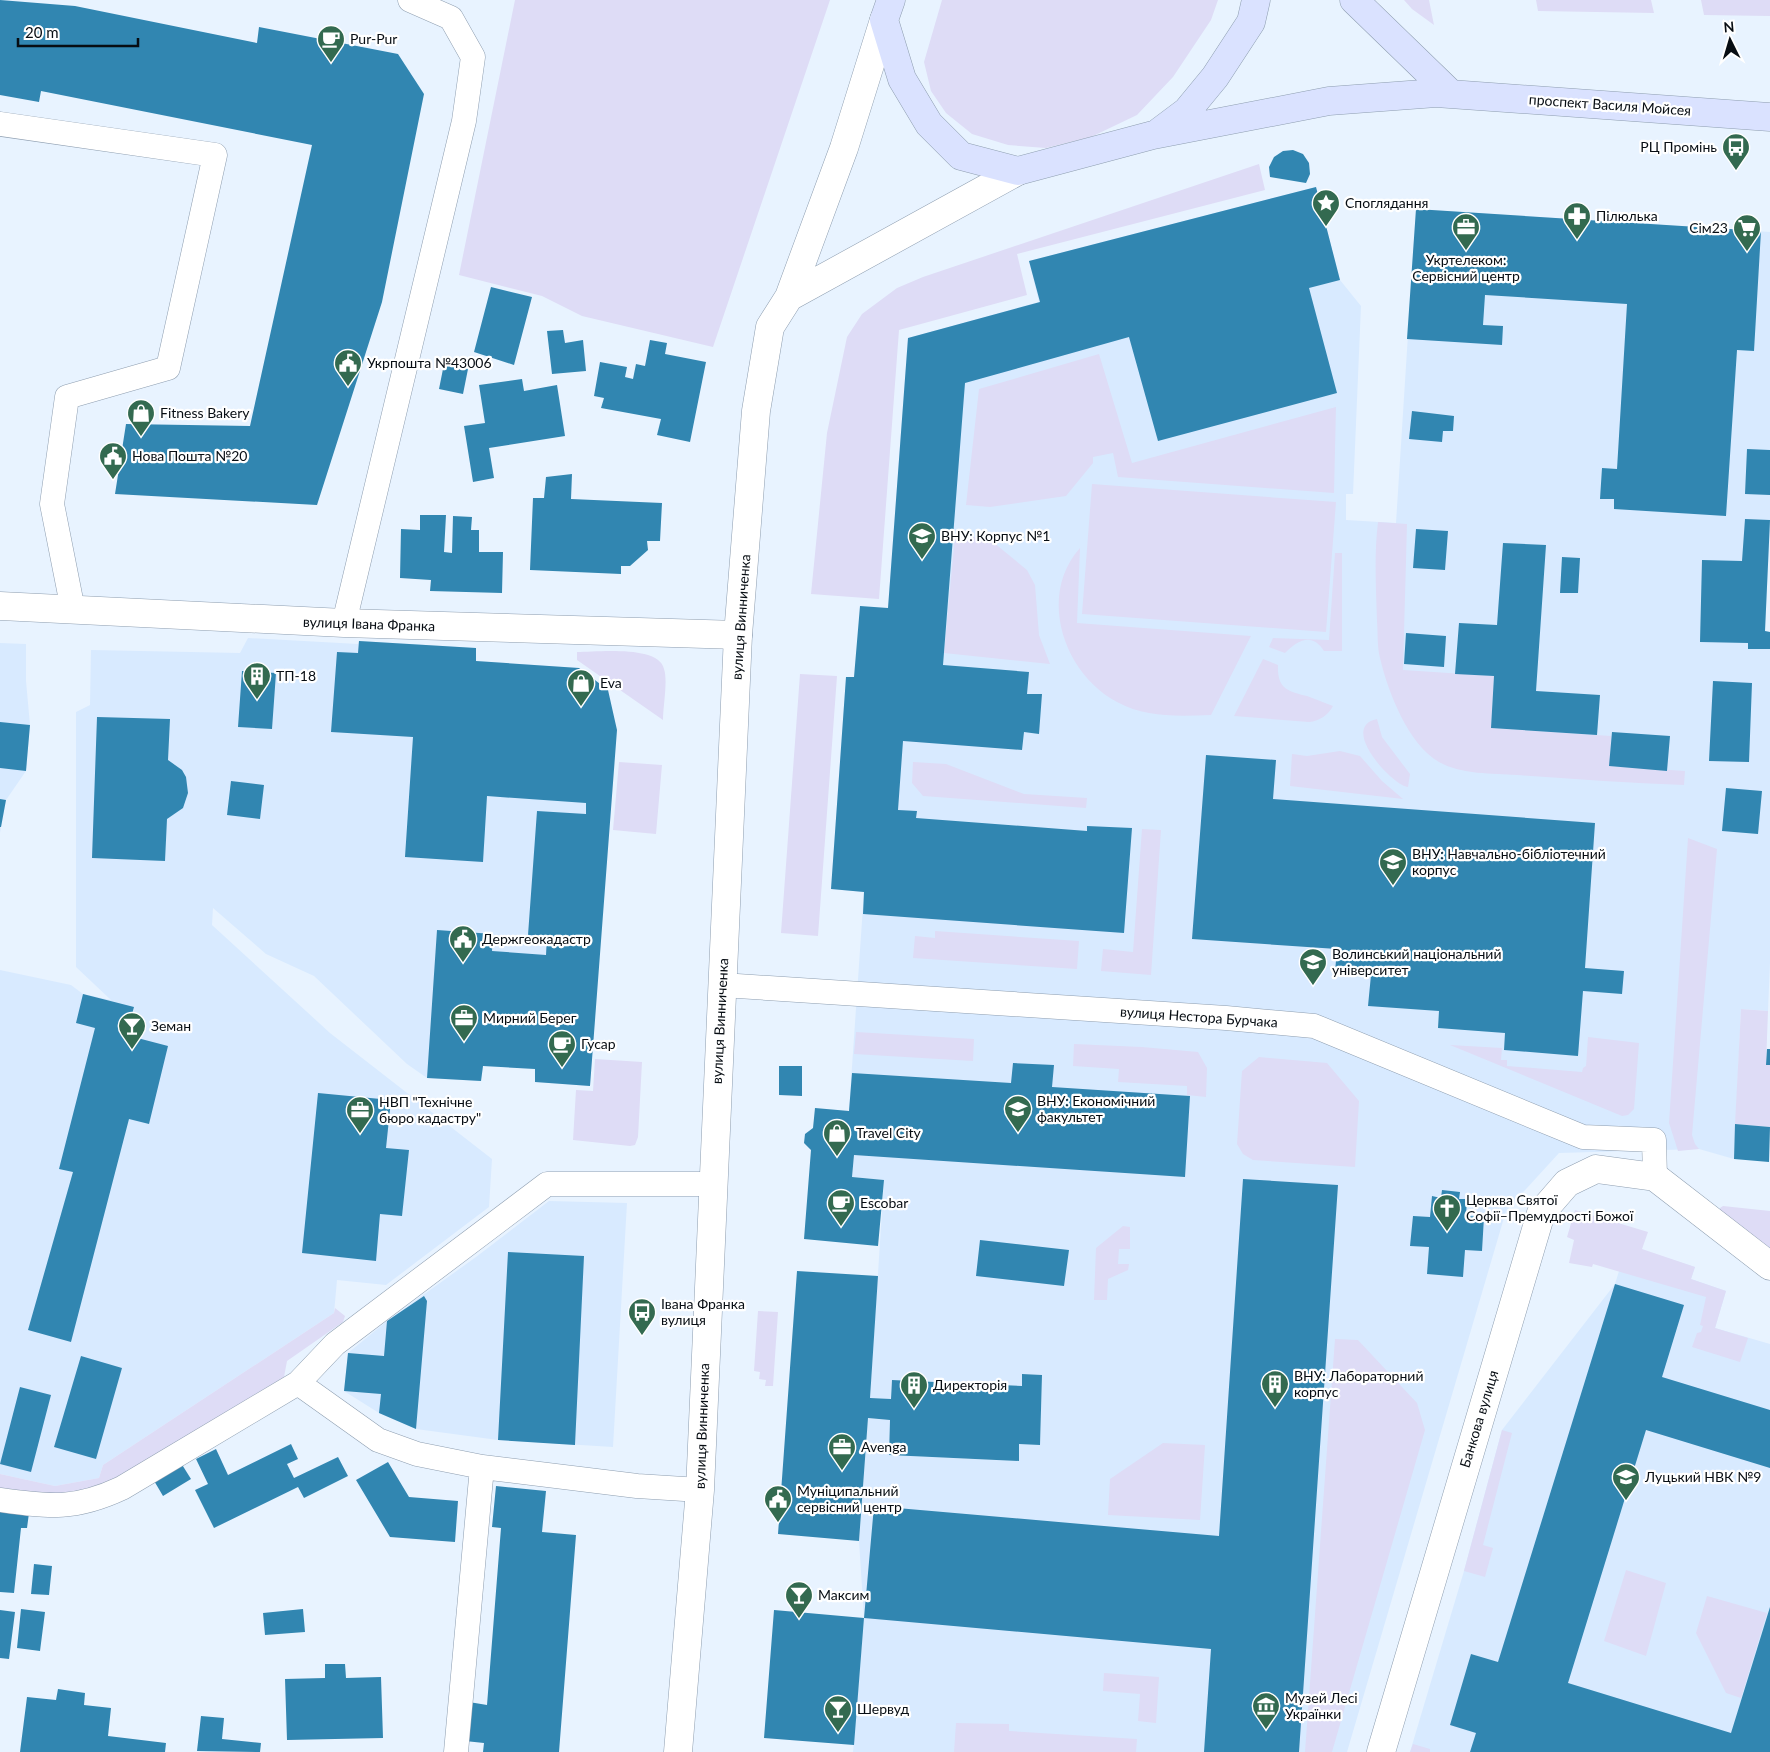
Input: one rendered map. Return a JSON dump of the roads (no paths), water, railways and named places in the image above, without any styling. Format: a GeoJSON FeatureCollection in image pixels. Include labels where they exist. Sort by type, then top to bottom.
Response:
{"type":"FeatureCollection","features":[{"type":"Feature","properties":{"kind":"main road"},"geometry":{"type":"LineString","coordinates":[[1153,135],[1187,111],[1215,77],[1251,22],[1256,0]]}},
{"type":"Feature","properties":{"kind":"main road"},"geometry":{"type":"LineString","coordinates":[[1354,0],[1450,93]]}},
{"type":"Feature","properties":{"kind":"main road"},"geometry":{"type":"LineString","coordinates":[[888,10],[902,79],[929,124],[961,156],[1018,171]]}},
{"type":"Feature","properties":{"kind":"main road","name":"проспект Василя Мойсея"},"geometry":{"type":"LineString","coordinates":[[1018,171],[1153,135],[1329,101],[1450,93],[1770,117]]}},
{"type":"Feature","properties":{"kind":"street","name":"вулиця Винниченка"},"geometry":{"type":"LineString","coordinates":[[678,1752],[700,1490],[712,1184],[738,635],[756,411],[770,327],[788,297],[844,148],[888,10]]}},
{"type":"Feature","properties":{"kind":"street"},"geometry":{"type":"LineString","coordinates":[[788,297],[1018,171]]}},
{"type":"Feature","properties":{"kind":"street","name":"вулиця Івана Франка"},"geometry":{"type":"LineString","coordinates":[[0,606],[344,623],[738,635]]}},
{"type":"Feature","properties":{"kind":"street","name":"Банкова вулиця"},"geometry":{"type":"LineString","coordinates":[[1380,1752],[1541,1213],[1567,1183],[1596,1169],[1655,1177]]}},
{"type":"Feature","properties":{"kind":"street"},"geometry":{"type":"LineString","coordinates":[[1655,1177],[1770,1266]]}},
{"type":"Feature","properties":{"kind":"lane"},"geometry":{"type":"LineString","coordinates":[[344,623],[464,121],[473,57],[451,18],[410,0]]}},
{"type":"Feature","properties":{"kind":"lane"},"geometry":{"type":"LineString","coordinates":[[0,124],[215,155],[168,368],[67,398],[52,504],[74,610]]}},
{"type":"Feature","properties":{"kind":"lane","name":"вулиця Нестора Бурчака"},"geometry":{"type":"LineString","coordinates":[[722,985],[1208,1017],[1314,1026],[1583,1137],[1654,1140],[1655,1177]]}},
{"type":"Feature","properties":{"kind":"lane"},"geometry":{"type":"LineString","coordinates":[[0,1500],[39,1506],[68,1506],[95,1500],[122,1488],[298,1383],[335,1344],[547,1184],[712,1184]]}},
{"type":"Feature","properties":{"kind":"lane"},"geometry":{"type":"LineString","coordinates":[[298,1383],[378,1440],[417,1454],[482,1467],[637,1486],[700,1490]]}},
{"type":"Feature","properties":{"kind":"lane"},"geometry":{"type":"LineString","coordinates":[[456,1752],[482,1467]]}},
{"type":"Feature","properties":{"kind":"place","name":"Pur-Pur"},"geometry":{"type":"Point","coordinates":[331,63]}},
{"type":"Feature","properties":{"kind":"place","name":"РЦ Промінь"},"geometry":{"type":"Point","coordinates":[1736,171]}},
{"type":"Feature","properties":{"kind":"place","name":"Споглядання"},"geometry":{"type":"Point","coordinates":[1326,227]}},
{"type":"Feature","properties":{"kind":"place","name":"Пілюлька"},"geometry":{"type":"Point","coordinates":[1577,240]}},
{"type":"Feature","properties":{"kind":"place","name":"Укртелеком: Сервісний центр"},"geometry":{"type":"Point","coordinates":[1466,251]}},
{"type":"Feature","properties":{"kind":"place","name":"Сім23"},"geometry":{"type":"Point","coordinates":[1747,252]}},
{"type":"Feature","properties":{"kind":"place","name":"Укрпошта №43006"},"geometry":{"type":"Point","coordinates":[348,387]}},
{"type":"Feature","properties":{"kind":"place","name":"Fitness Bakery"},"geometry":{"type":"Point","coordinates":[141,437]}},
{"type":"Feature","properties":{"kind":"place","name":"Нова Пошта №20"},"geometry":{"type":"Point","coordinates":[113,480]}},
{"type":"Feature","properties":{"kind":"place","name":"ВНУ: Корпус №1"},"geometry":{"type":"Point","coordinates":[922,560]}},
{"type":"Feature","properties":{"kind":"place","name":"ТП-18"},"geometry":{"type":"Point","coordinates":[257,700]}},
{"type":"Feature","properties":{"kind":"place","name":"Eva"},"geometry":{"type":"Point","coordinates":[581,707]}},
{"type":"Feature","properties":{"kind":"place","name":"ВНУ: Навчально-бібліотечний корпус"},"geometry":{"type":"Point","coordinates":[1393,886]}},
{"type":"Feature","properties":{"kind":"place","name":"Держгеокадастр"},"geometry":{"type":"Point","coordinates":[463,963]}},
{"type":"Feature","properties":{"kind":"place","name":"Волинський національний університет"},"geometry":{"type":"Point","coordinates":[1313,986]}},
{"type":"Feature","properties":{"kind":"place","name":"Мирний Берег"},"geometry":{"type":"Point","coordinates":[464,1042]}},
{"type":"Feature","properties":{"kind":"place","name":"Земан"},"geometry":{"type":"Point","coordinates":[132,1050]}},
{"type":"Feature","properties":{"kind":"place","name":"Гусар"},"geometry":{"type":"Point","coordinates":[562,1068]}},
{"type":"Feature","properties":{"kind":"place","name":"ВНУ: Економічний факультет"},"geometry":{"type":"Point","coordinates":[1018,1133]}},
{"type":"Feature","properties":{"kind":"place","name":"НВП \"Технічне бюро кадастру\""},"geometry":{"type":"Point","coordinates":[360,1134]}},
{"type":"Feature","properties":{"kind":"place","name":"Travel City"},"geometry":{"type":"Point","coordinates":[837,1157]}},
{"type":"Feature","properties":{"kind":"place","name":"Escobar"},"geometry":{"type":"Point","coordinates":[841,1227]}},
{"type":"Feature","properties":{"kind":"place","name":"Церква Святої Софії–Премудрості Божої"},"geometry":{"type":"Point","coordinates":[1447,1232]}},
{"type":"Feature","properties":{"kind":"place","name":"Івана Франка вулиця"},"geometry":{"type":"Point","coordinates":[642,1336]}},
{"type":"Feature","properties":{"kind":"place","name":"ВНУ: Лабораторний корпус"},"geometry":{"type":"Point","coordinates":[1275,1408]}},
{"type":"Feature","properties":{"kind":"place","name":"Директорія"},"geometry":{"type":"Point","coordinates":[914,1409]}},
{"type":"Feature","properties":{"kind":"place","name":"Avenga"},"geometry":{"type":"Point","coordinates":[842,1471]}},
{"type":"Feature","properties":{"kind":"place","name":"Луцький НВК №9"},"geometry":{"type":"Point","coordinates":[1626,1501]}},
{"type":"Feature","properties":{"kind":"place","name":"Муніципальний сервісний центр"},"geometry":{"type":"Point","coordinates":[778,1523]}},
{"type":"Feature","properties":{"kind":"place","name":"Максим"},"geometry":{"type":"Point","coordinates":[799,1619]}},
{"type":"Feature","properties":{"kind":"place","name":"Музей Лесі Українки"},"geometry":{"type":"Point","coordinates":[1266,1730]}},
{"type":"Feature","properties":{"kind":"place","name":"Шервуд"},"geometry":{"type":"Point","coordinates":[838,1733]}}]}
